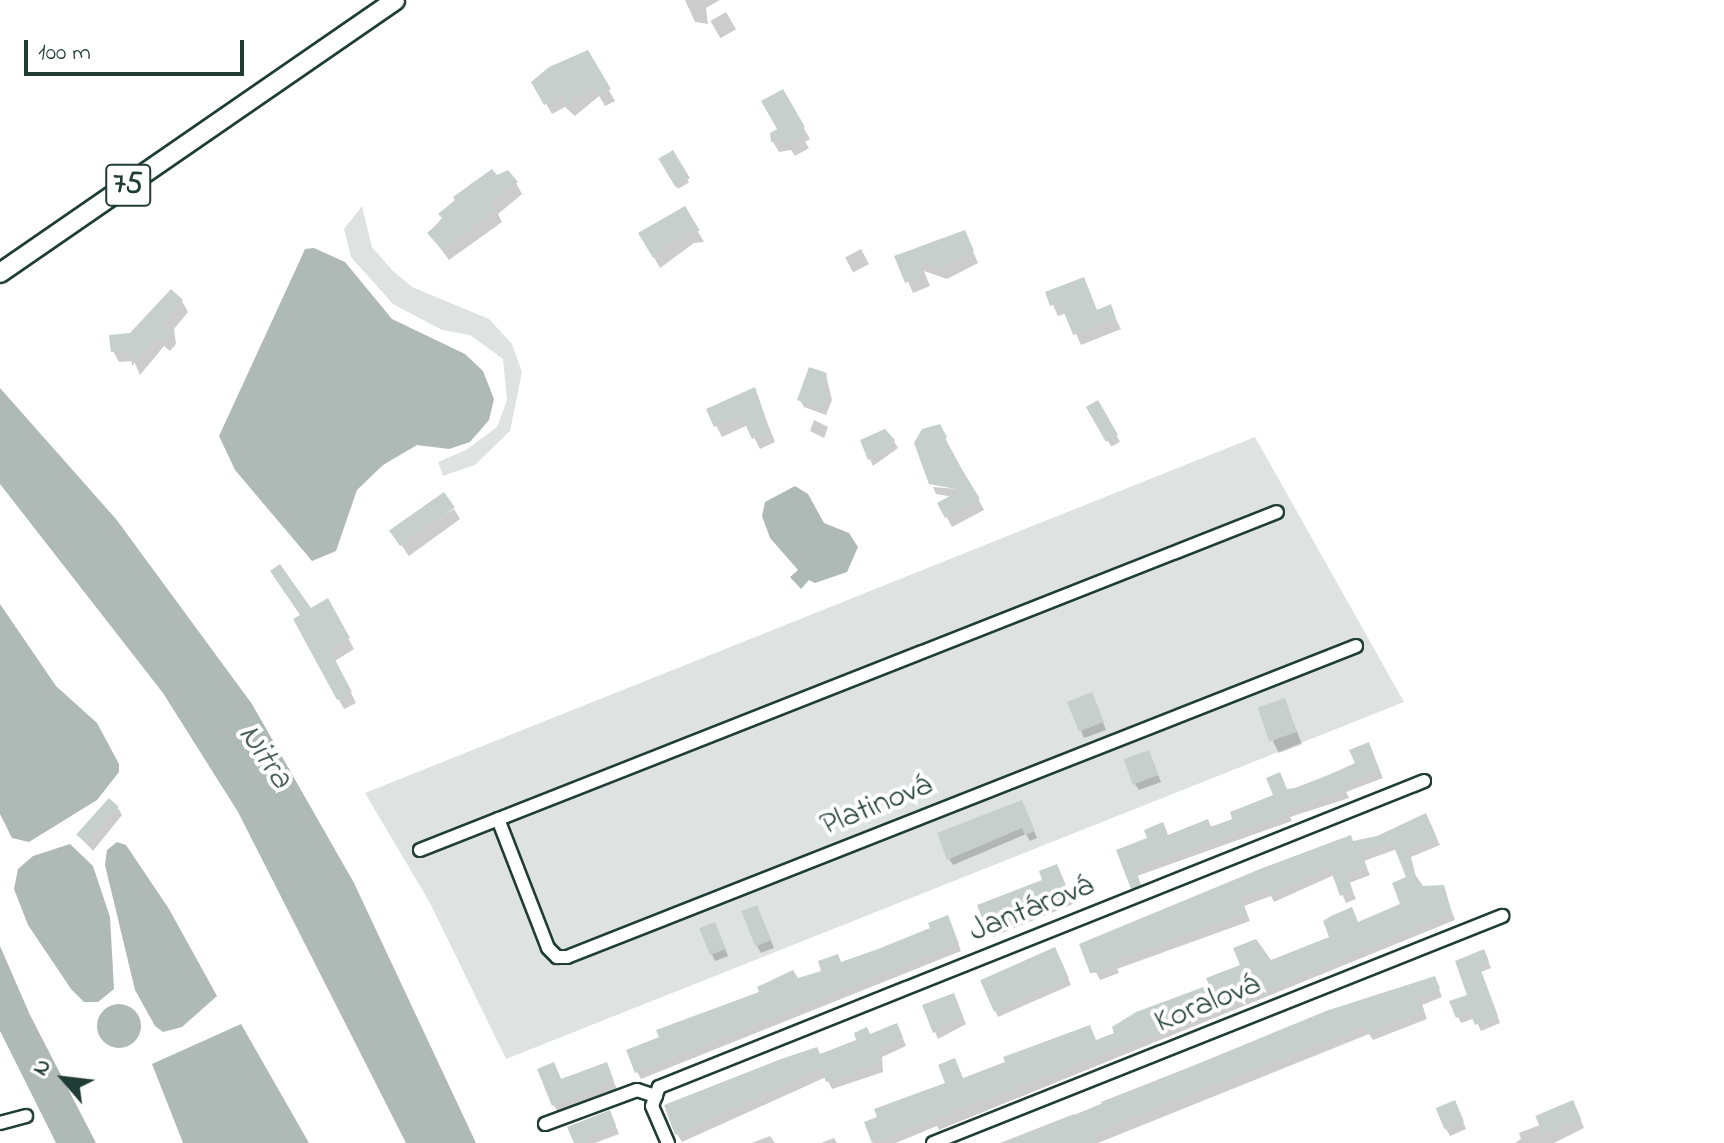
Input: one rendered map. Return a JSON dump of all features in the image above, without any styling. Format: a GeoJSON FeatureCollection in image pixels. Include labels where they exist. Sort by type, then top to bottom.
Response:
{"type":"FeatureCollection","features":[{"type":"Feature","properties":{"kind":"main road","name":"75"},"geometry":{"type":"LineString","coordinates":[[0,273],[395,0]]}},
{"type":"Feature","properties":{"kind":"street"},"geometry":{"type":"LineString","coordinates":[[420,850],[1277,512]]}},
{"type":"Feature","properties":{"kind":"street","name":"Platinová"},"geometry":{"type":"LineString","coordinates":[[498,819],[548,948],[557,957],[567,957],[1356,646]]}},
{"type":"Feature","properties":{"kind":"street","name":"Jantárová"},"geometry":{"type":"LineString","coordinates":[[657,1092],[1424,781]]}},
{"type":"Feature","properties":{"kind":"street","name":"Koralová"},"geometry":{"type":"LineString","coordinates":[[933,1143],[1502,916]]}},
{"type":"Feature","properties":{"kind":"street"},"geometry":{"type":"LineString","coordinates":[[545,1124],[637,1090],[657,1092],[652,1106],[668,1143]]}},
{"type":"Feature","properties":{"kind":"street"},"geometry":{"type":"LineString","coordinates":[[0,1123],[26,1116]]}},
{"type":"Feature","properties":{"kind":"shaded area"},"geometry":{"type":"Polygon","coordinates":[[[362,206],[372,247],[392,270],[412,287],[489,319],[512,344],[522,372],[510,431],[475,465],[443,476],[438,462],[466,450],[497,427],[507,400],[503,359],[470,335],[442,330],[393,304],[351,257],[344,229],[362,206]]]}},
{"type":"Feature","properties":{"kind":"shaded area"},"geometry":{"type":"Polygon","coordinates":[[[1255,437],[1404,702],[506,1059],[430,903],[365,793],[1255,437]]]}},
{"type":"Feature","properties":{"kind":"water"},"geometry":{"type":"Polygon","coordinates":[[[314,248],[345,262],[392,319],[465,354],[483,371],[494,399],[489,420],[470,442],[449,449],[417,445],[383,465],[357,490],[336,551],[312,561],[235,470],[219,436],[305,249],[314,248]]]}},
{"type":"Feature","properties":{"kind":"water","name":"Nitra"},"geometry":{"type":"Polygon","coordinates":[[[0,388],[116,519],[252,704],[354,883],[476,1143],[406,1143],[238,812],[163,693],[0,484],[0,388]]]}},
{"type":"Feature","properties":{"kind":"water"},"geometry":{"type":"Polygon","coordinates":[[[795,486],[808,494],[824,523],[849,533],[858,547],[847,572],[815,583],[809,580],[801,589],[790,577],[798,570],[770,538],[762,516],[765,502],[795,486]]]}},
{"type":"Feature","properties":{"kind":"water"},"geometry":{"type":"Polygon","coordinates":[[[0,604],[56,686],[97,723],[119,764],[119,772],[97,800],[29,842],[12,838],[0,814],[0,604]]]}},
{"type":"Feature","properties":{"kind":"water"},"geometry":{"type":"Polygon","coordinates":[[[117,842],[126,845],[169,909],[217,996],[182,1027],[163,1032],[155,1026],[135,990],[105,865],[107,850],[117,842]]]}},
{"type":"Feature","properties":{"kind":"water"},"geometry":{"type":"Polygon","coordinates":[[[70,844],[93,866],[110,917],[114,989],[98,1002],[84,1002],[71,989],[28,925],[14,889],[18,869],[33,856],[70,844]]]}},
{"type":"Feature","properties":{"kind":"water"},"geometry":{"type":"Polygon","coordinates":[[[0,946],[30,1015],[96,1143],[56,1143],[0,1031],[0,946]]]}},
{"type":"Feature","properties":{"kind":"water"},"geometry":{"type":"Polygon","coordinates":[[[119,1004],[135,1010],[141,1026],[135,1042],[119,1048],[103,1042],[97,1026],[103,1010],[119,1004]]]}},
{"type":"Feature","properties":{"kind":"water"},"geometry":{"type":"Polygon","coordinates":[[[241,1024],[309,1143],[183,1143],[152,1064],[241,1024]]]}},
{"type":"Feature","properties":{"kind":"building"},"geometry":{"type":"Polygon","coordinates":[[[588,50],[611,89],[597,96],[592,87],[568,106],[558,97],[544,105],[531,82],[549,67],[588,50]]]}},
{"type":"Feature","properties":{"kind":"building"},"geometry":{"type":"Polygon","coordinates":[[[783,89],[805,127],[800,130],[804,137],[787,147],[783,140],[771,142],[770,133],[777,129],[761,101],[783,89]]]}},
{"type":"Feature","properties":{"kind":"building"},"geometry":{"type":"Polygon","coordinates":[[[673,150],[690,178],[675,187],[658,159],[673,150]]]}},
{"type":"Feature","properties":{"kind":"building"},"geometry":{"type":"Polygon","coordinates":[[[492,169],[497,175],[508,170],[518,182],[492,203],[498,210],[442,250],[427,233],[443,219],[438,214],[455,200],[453,197],[492,169]]]}},
{"type":"Feature","properties":{"kind":"building"},"geometry":{"type":"Polygon","coordinates":[[[685,206],[700,231],[687,232],[653,258],[638,233],[685,206]]]}},
{"type":"Feature","properties":{"kind":"building"},"geometry":{"type":"Polygon","coordinates":[[[965,230],[974,251],[940,268],[920,262],[925,274],[905,283],[894,256],[965,230]]]}},
{"type":"Feature","properties":{"kind":"building"},"geometry":{"type":"Polygon","coordinates":[[[1084,277],[1097,310],[1111,304],[1116,318],[1073,335],[1060,302],[1050,306],[1045,292],[1084,277]]]}},
{"type":"Feature","properties":{"kind":"building"},"geometry":{"type":"Polygon","coordinates":[[[171,289],[183,300],[169,317],[165,327],[171,332],[163,342],[157,337],[132,366],[131,350],[111,352],[109,335],[130,333],[171,289]]]}},
{"type":"Feature","properties":{"kind":"building"},"geometry":{"type":"Polygon","coordinates":[[[809,367],[827,373],[822,389],[829,392],[823,409],[797,400],[809,367]]]}},
{"type":"Feature","properties":{"kind":"building"},"geometry":{"type":"Polygon","coordinates":[[[755,387],[770,431],[752,439],[741,415],[714,427],[706,409],[755,387]]]}},
{"type":"Feature","properties":{"kind":"building"},"geometry":{"type":"Polygon","coordinates":[[[1098,400],[1118,435],[1106,442],[1086,407],[1098,400]]]}},
{"type":"Feature","properties":{"kind":"building"},"geometry":{"type":"Polygon","coordinates":[[[940,424],[947,437],[944,440],[980,499],[945,518],[937,503],[961,490],[929,484],[914,443],[922,429],[940,424]]]}},
{"type":"Feature","properties":{"kind":"building"},"geometry":{"type":"Polygon","coordinates":[[[885,429],[895,440],[891,448],[868,460],[860,440],[885,429]]]}},
{"type":"Feature","properties":{"kind":"building"},"geometry":{"type":"Polygon","coordinates":[[[444,492],[455,508],[400,546],[389,530],[444,492]]]}},
{"type":"Feature","properties":{"kind":"building"},"geometry":{"type":"Polygon","coordinates":[[[280,564],[311,608],[328,598],[350,638],[330,650],[352,692],[337,700],[293,619],[300,615],[270,571],[280,564]]]}},
{"type":"Feature","properties":{"kind":"building"},"geometry":{"type":"Polygon","coordinates":[[[1092,692],[1104,722],[1079,732],[1067,702],[1092,692]]]}},
{"type":"Feature","properties":{"kind":"building"},"geometry":{"type":"Polygon","coordinates":[[[1285,698],[1297,732],[1269,741],[1258,707],[1285,698]]]}},
{"type":"Feature","properties":{"kind":"building"},"geometry":{"type":"Polygon","coordinates":[[[1369,742],[1380,771],[1344,785],[1347,791],[1288,810],[1289,814],[1274,820],[1135,868],[1141,885],[1131,889],[1116,850],[1147,838],[1144,830],[1163,822],[1168,835],[1208,819],[1211,827],[1232,819],[1230,812],[1273,795],[1266,778],[1280,772],[1287,789],[1302,787],[1355,763],[1349,750],[1369,742]]]}},
{"type":"Feature","properties":{"kind":"building"},"geometry":{"type":"Polygon","coordinates":[[[1149,750],[1158,775],[1133,785],[1124,759],[1149,750]]]}},
{"type":"Feature","properties":{"kind":"building"},"geometry":{"type":"Polygon","coordinates":[[[109,798],[119,807],[86,843],[76,834],[109,798]]]}},
{"type":"Feature","properties":{"kind":"building"},"geometry":{"type":"Polygon","coordinates":[[[1022,800],[1035,831],[1025,835],[1022,828],[947,860],[937,833],[1022,800]]]}},
{"type":"Feature","properties":{"kind":"building"},"geometry":{"type":"Polygon","coordinates":[[[1426,813],[1437,838],[1408,849],[1414,873],[1423,886],[1444,885],[1452,913],[1252,997],[872,1143],[864,1122],[877,1117],[874,1109],[945,1083],[938,1065],[955,1058],[963,1078],[1005,1062],[1003,1057],[1090,1025],[1096,1040],[1114,1033],[1112,1027],[1136,1012],[1209,985],[1206,978],[1240,965],[1233,948],[1256,939],[1271,960],[1329,937],[1323,921],[1331,916],[1352,907],[1358,922],[1400,904],[1392,883],[1406,877],[1392,842],[1361,853],[1367,867],[1347,875],[1353,891],[1340,896],[1330,868],[1268,896],[1265,889],[1241,898],[1247,913],[1114,961],[1116,965],[1095,973],[1090,973],[1079,944],[1265,867],[1351,835],[1353,841],[1377,836],[1426,813]]]}},
{"type":"Feature","properties":{"kind":"building"},"geometry":{"type":"Polygon","coordinates":[[[1057,864],[1071,897],[987,931],[977,905],[1042,880],[1039,871],[1057,864]]]}},
{"type":"Feature","properties":{"kind":"building"},"geometry":{"type":"Polygon","coordinates":[[[757,905],[771,940],[755,947],[741,911],[757,905]]]}},
{"type":"Feature","properties":{"kind":"building"},"geometry":{"type":"Polygon","coordinates":[[[948,915],[959,944],[635,1073],[626,1050],[659,1037],[656,1030],[759,992],[757,987],[793,970],[798,978],[821,971],[818,961],[838,954],[841,962],[878,949],[930,928],[928,923],[948,915]]]}},
{"type":"Feature","properties":{"kind":"building"},"geometry":{"type":"Polygon","coordinates":[[[715,922],[726,949],[710,955],[699,928],[715,922]]]}},
{"type":"Feature","properties":{"kind":"building"},"geometry":{"type":"Polygon","coordinates":[[[1055,947],[1069,978],[994,1011],[980,980],[1055,947]]]}},
{"type":"Feature","properties":{"kind":"building"},"geometry":{"type":"Polygon","coordinates":[[[1484,949],[1489,961],[1479,965],[1498,1016],[1475,1025],[1470,1013],[1456,1018],[1449,1001],[1467,995],[1455,961],[1484,949]]]}},
{"type":"Feature","properties":{"kind":"building"},"geometry":{"type":"Polygon","coordinates":[[[1435,976],[1440,989],[1419,997],[1424,1010],[1367,1034],[1364,1027],[1204,1089],[1094,1133],[1097,1140],[1090,1143],[1006,1143],[1326,1011],[1435,976]]]}},
{"type":"Feature","properties":{"kind":"building"},"geometry":{"type":"Polygon","coordinates":[[[954,993],[963,1017],[933,1033],[922,1005],[954,993]]]}},
{"type":"Feature","properties":{"kind":"building"},"geometry":{"type":"Polygon","coordinates":[[[897,1023],[903,1037],[879,1049],[880,1064],[826,1082],[821,1069],[675,1135],[664,1105],[817,1047],[820,1054],[856,1040],[854,1033],[867,1027],[870,1034],[897,1023]]]}},
{"type":"Feature","properties":{"kind":"building"},"geometry":{"type":"Polygon","coordinates":[[[554,1062],[561,1079],[607,1062],[614,1081],[552,1106],[537,1069],[554,1062]]]}},
{"type":"Feature","properties":{"kind":"building"},"geometry":{"type":"Polygon","coordinates":[[[1455,1100],[1464,1121],[1445,1129],[1436,1108],[1455,1100]]]}},
{"type":"Feature","properties":{"kind":"building"},"geometry":{"type":"Polygon","coordinates":[[[1573,1100],[1581,1119],[1543,1135],[1535,1116],[1573,1100]]]}},
{"type":"Feature","properties":{"kind":"building"},"geometry":{"type":"Polygon","coordinates":[[[610,1110],[616,1126],[586,1138],[588,1143],[574,1143],[567,1127],[610,1110]]]}}]}
